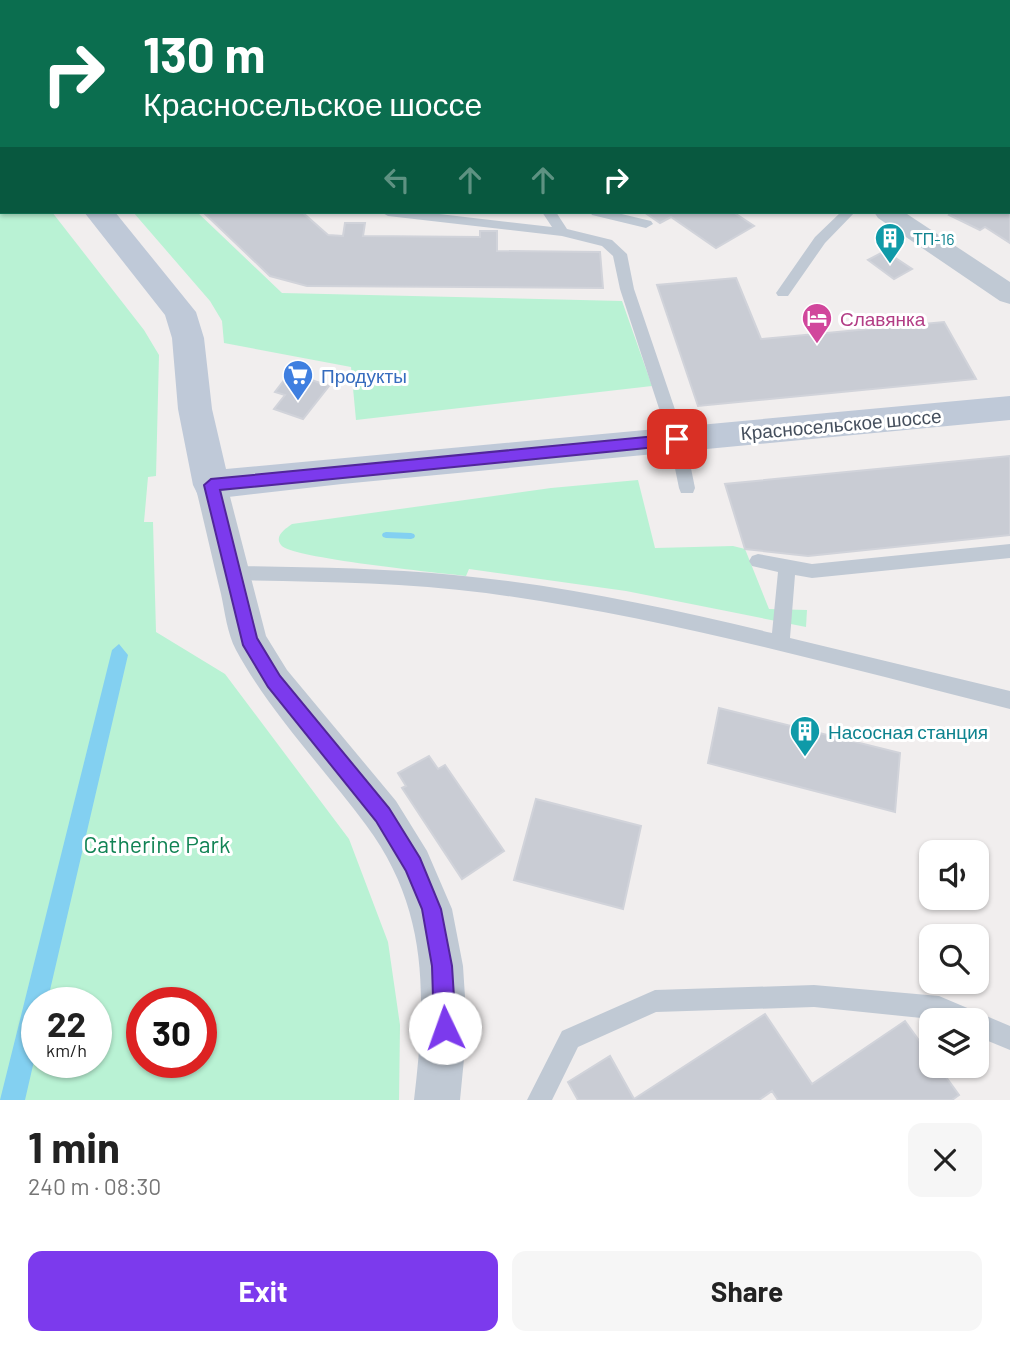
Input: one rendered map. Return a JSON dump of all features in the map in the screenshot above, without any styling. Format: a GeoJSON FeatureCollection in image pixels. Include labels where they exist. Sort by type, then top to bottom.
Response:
{"type":"FeatureCollection","features":[{"type":"Feature","properties":{"kind":"main road"},"geometry":{"type":"LineString","coordinates":[[101,214],[180,312],[188,338],[195,409],[211,485]]}},
{"type":"Feature","properties":{"kind":"main road","name":"Красносельское шоссе"},"geometry":{"type":"LineString","coordinates":[[211,485],[677,439],[1009,410]]}},
{"type":"Feature","properties":{"kind":"street"},"geometry":{"type":"LineString","coordinates":[[890,214],[1010,295]]}},
{"type":"Feature","properties":{"kind":"street"},"geometry":{"type":"LineString","coordinates":[[211,485],[249,640],[274,681],[382,814],[413,865],[432,909],[442,966],[445,1028],[437,1100]]}},
{"type":"Feature","properties":{"kind":"lane"},"geometry":{"type":"LineString","coordinates":[[405,214],[562,232],[607,243],[620,254],[627,289],[677,439],[687,488]]}},
{"type":"Feature","properties":{"kind":"lane"},"geometry":{"type":"LineString","coordinates":[[550,214],[562,232]]}},
{"type":"Feature","properties":{"kind":"lane"},"geometry":{"type":"LineString","coordinates":[[605,214],[646,224]]}},
{"type":"Feature","properties":{"kind":"lane"},"geometry":{"type":"LineString","coordinates":[[783,293],[820,240],[846,214]]}},
{"type":"Feature","properties":{"kind":"lane"},"geometry":{"type":"LineString","coordinates":[[758,561],[812,571],[1010,551]]}},
{"type":"Feature","properties":{"kind":"lane"},"geometry":{"type":"LineString","coordinates":[[780,645],[787,566]]}},
{"type":"Feature","properties":{"kind":"lane"},"geometry":{"type":"LineString","coordinates":[[231,572],[397,577],[486,586],[634,612],[1010,700]]}},
{"type":"Feature","properties":{"kind":"lane"},"geometry":{"type":"LineString","coordinates":[[539,1100],[570,1040],[655,1001],[814,996],[941,1008]]}},
{"type":"Feature","properties":{"kind":"lane"},"geometry":{"type":"LineString","coordinates":[[989,1029],[1010,1038]]}},
{"type":"Feature","properties":{"kind":"green space","name":"Catherine Park"},"geometry":{"type":"Polygon","coordinates":[[[0,214],[54,214],[144,330],[159,355],[156,476],[148,477],[144,522],[153,522],[156,632],[225,674],[349,839],[388,942],[400,1025],[399,1100],[0,1100],[0,214]]]}},
{"type":"Feature","properties":{"kind":"green space"},"geometry":{"type":"Polygon","coordinates":[[[135,214],[199,214],[282,293],[622,301],[652,386],[356,420],[351,367],[224,343],[222,321],[210,301],[135,214]]]}},
{"type":"Feature","properties":{"kind":"green space"},"geometry":{"type":"Polygon","coordinates":[[[638,480],[655,548],[733,546],[745,549],[769,609],[807,610],[806,627],[626,591],[469,569],[466,576],[336,560],[290,550],[279,542],[281,533],[292,524],[551,488],[638,480]]]}},
{"type":"Feature","properties":{"kind":"water"},"geometry":{"type":"Polygon","coordinates":[[[119,644],[128,655],[51,987],[28,987],[112,650],[119,644]]]}},
{"type":"Feature","properties":{"kind":"water"},"geometry":{"type":"Polygon","coordinates":[[[21,1016],[21,1078],[30,1078],[25,1100],[0,1100],[21,1016]]]}},
{"type":"Feature","properties":{"kind":"building"},"geometry":{"type":"Polygon","coordinates":[[[205,214],[304,214],[328,235],[343,236],[345,223],[365,223],[363,236],[480,237],[480,231],[497,231],[497,251],[600,252],[603,288],[307,286],[270,276],[205,214]]]}},
{"type":"Feature","properties":{"kind":"building"},"geometry":{"type":"Polygon","coordinates":[[[647,214],[736,214],[754,226],[716,248],[671,217],[660,223],[647,214]]]}},
{"type":"Feature","properties":{"kind":"building"},"geometry":{"type":"Polygon","coordinates":[[[1010,214],[1010,243],[985,227],[980,230],[949,215],[1010,214]]]}},
{"type":"Feature","properties":{"kind":"building","name":"ТП-16"},"geometry":{"type":"Polygon","coordinates":[[[885,251],[912,269],[894,279],[868,260],[885,251]]]}},
{"type":"Feature","properties":{"kind":"building","name":"Славянка"},"geometry":{"type":"Polygon","coordinates":[[[736,278],[761,339],[944,322],[976,379],[698,406],[657,285],[736,278]]]}},
{"type":"Feature","properties":{"kind":"building","name":"Продукты"},"geometry":{"type":"Polygon","coordinates":[[[300,376],[329,386],[303,419],[274,409],[285,395],[275,392],[285,379],[295,383],[300,376]]]}},
{"type":"Feature","properties":{"kind":"building"},"geometry":{"type":"Polygon","coordinates":[[[1010,456],[1010,535],[808,556],[745,549],[725,484],[1010,456]]]}},
{"type":"Feature","properties":{"kind":"building","name":"Насосная станция"},"geometry":{"type":"Polygon","coordinates":[[[719,708],[900,753],[895,812],[708,763],[719,708]]]}},
{"type":"Feature","properties":{"kind":"building"},"geometry":{"type":"Polygon","coordinates":[[[429,756],[438,769],[445,765],[504,851],[462,879],[402,788],[406,786],[398,773],[429,756]]]}},
{"type":"Feature","properties":{"kind":"building"},"geometry":{"type":"Polygon","coordinates":[[[536,799],[641,826],[623,909],[514,880],[536,799]]]}},
{"type":"Feature","properties":{"kind":"building"},"geometry":{"type":"Polygon","coordinates":[[[765,1014],[812,1084],[905,1021],[919,1040],[919,1078],[947,1078],[959,1095],[952,1100],[778,1100],[772,1091],[759,1100],[578,1100],[568,1082],[610,1056],[634,1099],[765,1014]]]}},
{"type":"Feature","properties":{"kind":"waterway"},"geometry":{"type":"LineString","coordinates":[[386,535],[411,536]]}},
{"type":"Feature","properties":{"kind":"place","name":"ТП-16"},"geometry":{"type":"Point","coordinates":[890,265]}},
{"type":"Feature","properties":{"kind":"place","name":"Славянка"},"geometry":{"type":"Point","coordinates":[817,345]}},
{"type":"Feature","properties":{"kind":"place","name":"Продукты"},"geometry":{"type":"Point","coordinates":[298,402]}},
{"type":"Feature","properties":{"kind":"place","name":"Насосная станция"},"geometry":{"type":"Point","coordinates":[805,758]}},
{"type":"Feature","properties":{"kind":"route"},"geometry":{"type":"LineString","coordinates":[[445,1028],[442,966],[432,909],[413,865],[382,814],[274,681],[249,640],[211,485],[290,475],[677,439]]}}]}
